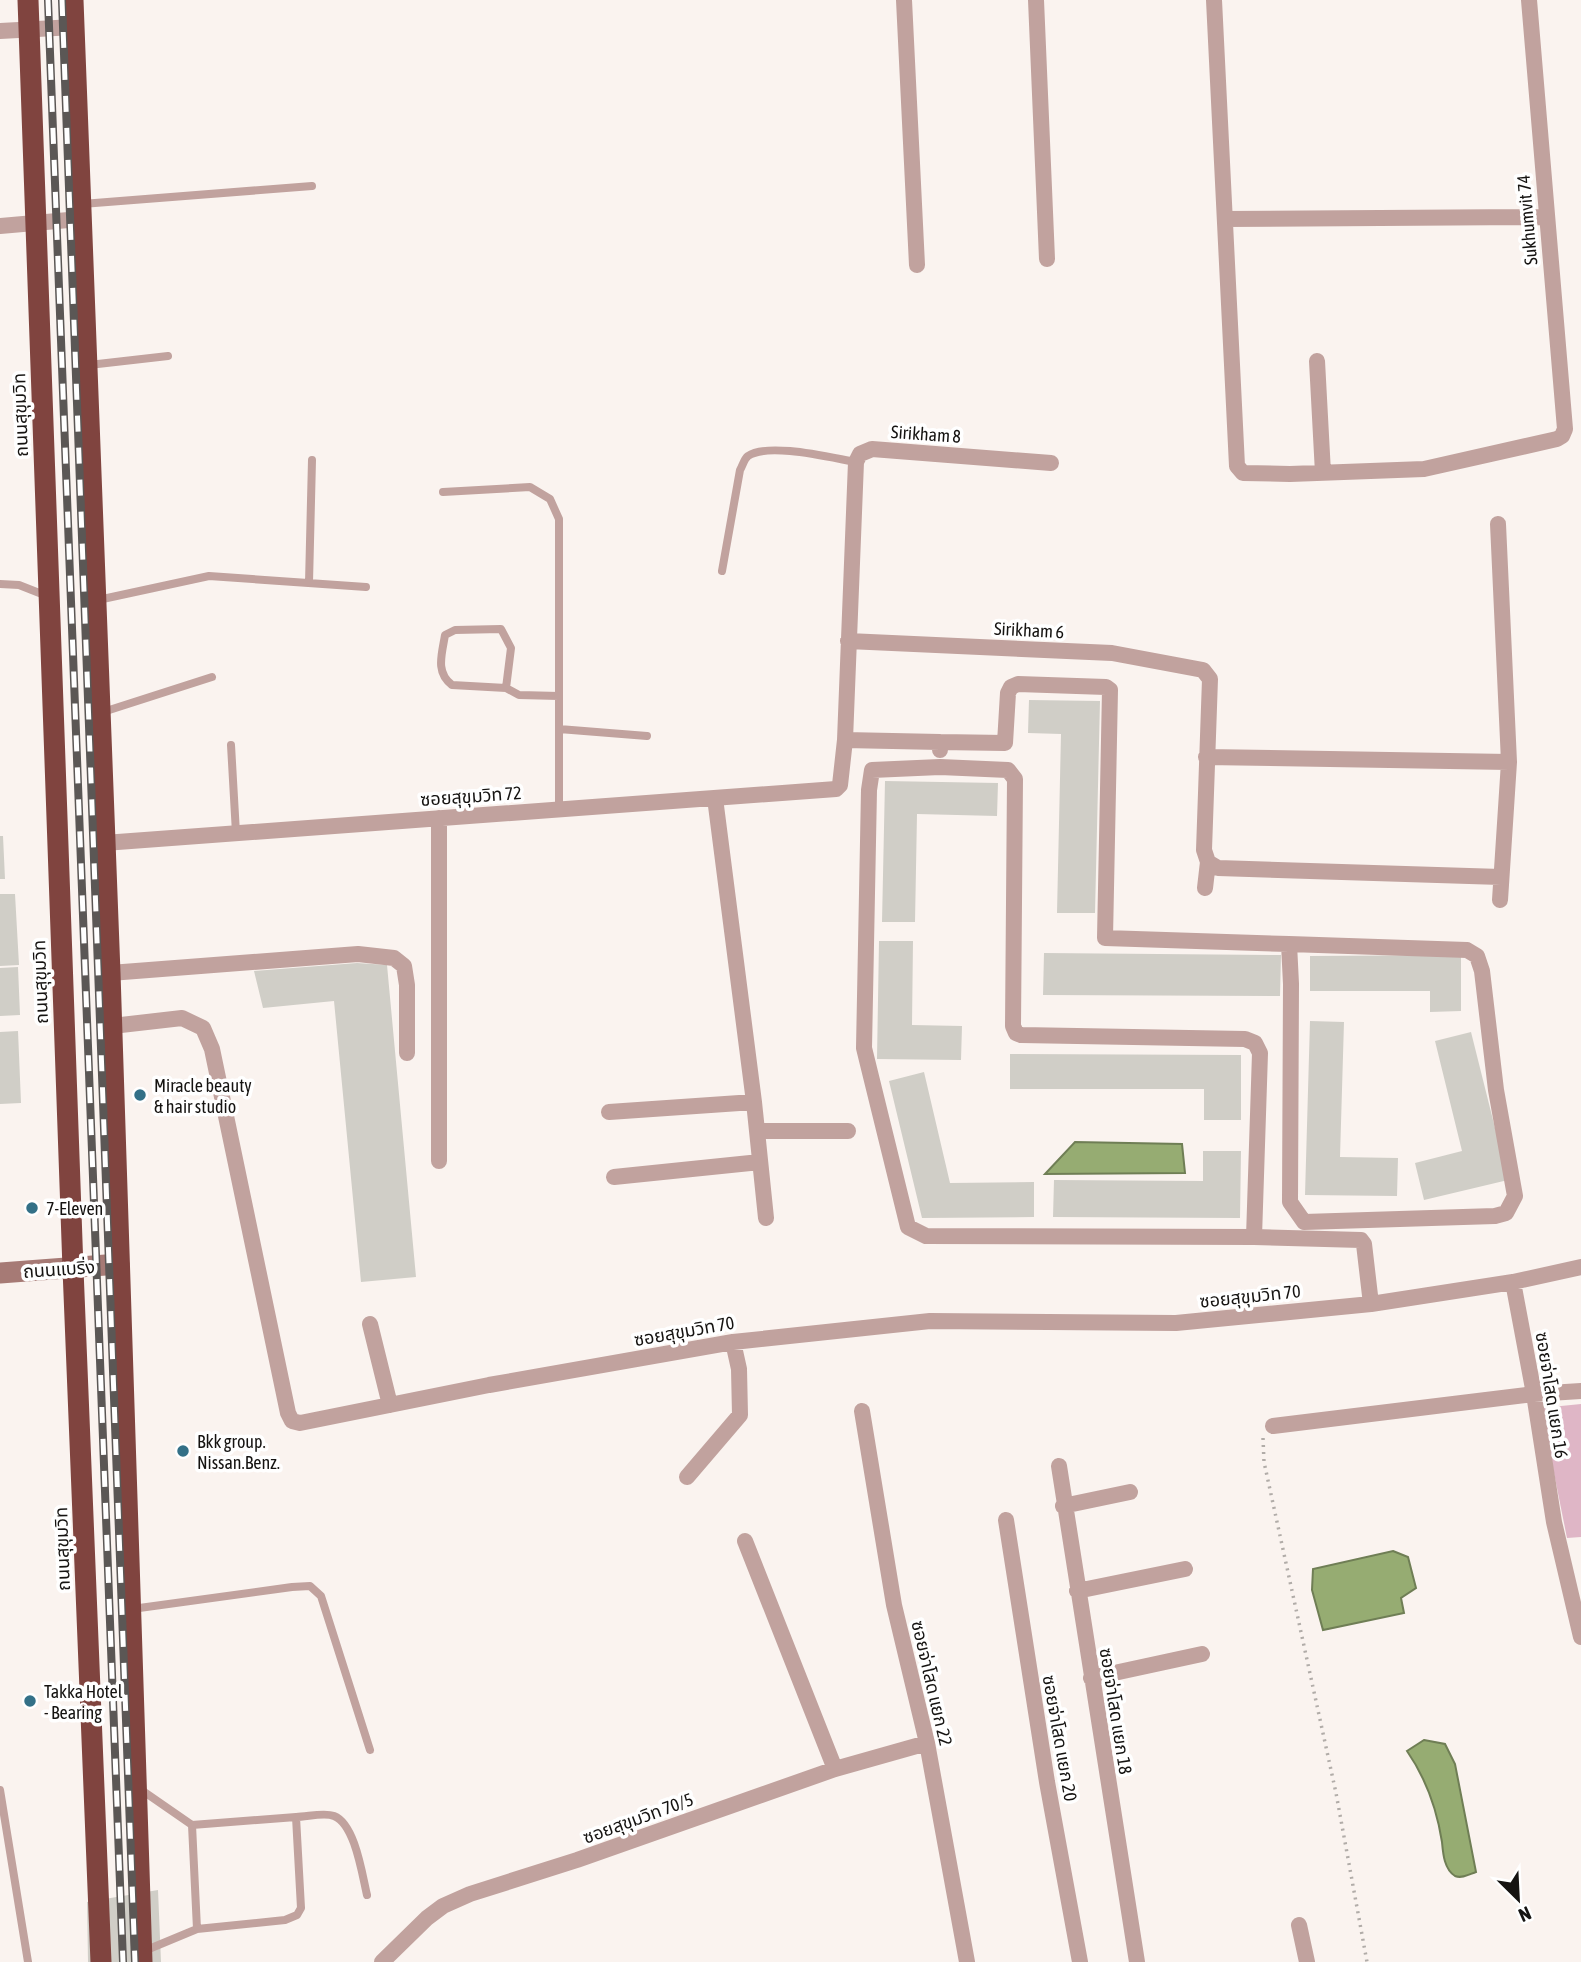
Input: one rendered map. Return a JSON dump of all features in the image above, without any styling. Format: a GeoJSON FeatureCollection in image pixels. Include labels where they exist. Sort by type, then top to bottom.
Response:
{"type":"FeatureCollection","features":[{"type":"Feature","properties":{"kind":"highway","name":"ถนนสุขุมวิท"},"geometry":{"type":"LineString","coordinates":[[28,0],[73,1269],[101,1962]]}},
{"type":"Feature","properties":{"kind":"highway"},"geometry":{"type":"LineString","coordinates":[[73,0],[110,973],[141,1957]]}},
{"type":"Feature","properties":{"kind":"main road","name":"ถนนแบริ่ง"},"geometry":{"type":"LineString","coordinates":[[0,1273],[119,1264]]}},
{"type":"Feature","properties":{"kind":"street"},"geometry":{"type":"LineString","coordinates":[[904,0],[917,265]]}},
{"type":"Feature","properties":{"kind":"street"},"geometry":{"type":"LineString","coordinates":[[1037,0],[1047,259]]}},
{"type":"Feature","properties":{"kind":"street"},"geometry":{"type":"LineString","coordinates":[[1214,0],[1237,466],[1243,473],[1323,473],[1318,361]]}},
{"type":"Feature","properties":{"kind":"street","name":"Sukhumvit 74"},"geometry":{"type":"LineString","coordinates":[[1323,473],[1424,469],[1562,436],[1565,429],[1529,0]]}},
{"type":"Feature","properties":{"kind":"street"},"geometry":{"type":"LineString","coordinates":[[0,31],[74,27]]}},
{"type":"Feature","properties":{"kind":"street"},"geometry":{"type":"LineString","coordinates":[[0,226],[36,222],[80,211]]}},
{"type":"Feature","properties":{"kind":"street"},"geometry":{"type":"LineString","coordinates":[[1225,219],[1546,217]]}},
{"type":"Feature","properties":{"kind":"street","name":"Sirikham 8"},"geometry":{"type":"LineString","coordinates":[[856,462],[860,454],[872,449],[1051,463]]}},
{"type":"Feature","properties":{"kind":"street"},"geometry":{"type":"LineString","coordinates":[[856,462],[845,740],[1005,743],[1008,693],[1011,687],[1018,684],[1106,687],[1110,690],[1105,938],[1289,944],[1467,950],[1477,956],[1482,971],[1496,1090],[1515,1196],[1506,1213],[1401,1221],[1304,1222],[1290,1202],[1289,944]]}},
{"type":"Feature","properties":{"kind":"street"},"geometry":{"type":"LineString","coordinates":[[1497,524],[1509,762],[1500,900]]}},
{"type":"Feature","properties":{"kind":"street","name":"Sirikham 6"},"geometry":{"type":"LineString","coordinates":[[848,641],[1112,653],[1203,670],[1210,679],[1206,757]]}},
{"type":"Feature","properties":{"kind":"street","name":"ซอยสุขุมวิท 72"},"geometry":{"type":"LineString","coordinates":[[104,844],[831,790],[840,785],[845,740]]}},
{"type":"Feature","properties":{"kind":"street"},"geometry":{"type":"LineString","coordinates":[[940,742],[940,767]]}},
{"type":"Feature","properties":{"kind":"street"},"geometry":{"type":"LineString","coordinates":[[1205,888],[1208,862],[1204,850],[1206,757],[1509,762]]}},
{"type":"Feature","properties":{"kind":"street"},"geometry":{"type":"LineString","coordinates":[[1254,1237],[1259,1053],[1255,1043],[1245,1039],[1016,1033],[1013,1026],[1015,779],[1008,770],[940,767],[872,769],[864,1048],[908,1227],[926,1237],[1254,1237],[1363,1241],[1371,1304]]}},
{"type":"Feature","properties":{"kind":"street"},"geometry":{"type":"LineString","coordinates":[[715,798],[766,1218]]}},
{"type":"Feature","properties":{"kind":"street"},"geometry":{"type":"LineString","coordinates":[[439,818],[439,1161]]}},
{"type":"Feature","properties":{"kind":"street"},"geometry":{"type":"LineString","coordinates":[[1208,862],[1218,868],[1501,877]]}},
{"type":"Feature","properties":{"kind":"street"},"geometry":{"type":"LineString","coordinates":[[110,973],[358,954],[394,958],[404,966],[407,985],[407,1053]]}},
{"type":"Feature","properties":{"kind":"street","name":"ซอยสุขุมวิท 70"},"geometry":{"type":"LineString","coordinates":[[111,1026],[182,1018],[203,1028],[212,1049],[288,1413],[292,1421],[300,1423],[489,1385],[733,1342],[930,1321],[1176,1323],[1371,1304],[1513,1282],[1581,1267]]}},
{"type":"Feature","properties":{"kind":"street"},"geometry":{"type":"LineString","coordinates":[[609,1112],[754,1102]]}},
{"type":"Feature","properties":{"kind":"street"},"geometry":{"type":"LineString","coordinates":[[757,1131],[848,1131]]}},
{"type":"Feature","properties":{"kind":"street"},"geometry":{"type":"LineString","coordinates":[[614,1177],[760,1162]]}},
{"type":"Feature","properties":{"kind":"street","name":"ซอยจ่าโสด แยก 16"},"geometry":{"type":"LineString","coordinates":[[1513,1282],[1554,1522],[1581,1637]]}},
{"type":"Feature","properties":{"kind":"street"},"geometry":{"type":"LineString","coordinates":[[370,1324],[390,1405]]}},
{"type":"Feature","properties":{"kind":"street"},"geometry":{"type":"LineString","coordinates":[[687,1477],[740,1415],[739,1369],[733,1342]]}},
{"type":"Feature","properties":{"kind":"street"},"geometry":{"type":"LineString","coordinates":[[1273,1426],[1534,1394],[1581,1391]]}},
{"type":"Feature","properties":{"kind":"street","name":"ซอยจ่าโสด แยก 22"},"geometry":{"type":"LineString","coordinates":[[862,1411],[894,1605],[927,1743],[967,1962]]}},
{"type":"Feature","properties":{"kind":"street","name":"ซอยจ่าโสด แยก 18"},"geometry":{"type":"LineString","coordinates":[[1059,1466],[1063,1506],[1138,1962]]}},
{"type":"Feature","properties":{"kind":"street"},"geometry":{"type":"LineString","coordinates":[[1063,1506],[1130,1492]]}},
{"type":"Feature","properties":{"kind":"street","name":"ซอยจ่าโสด แยก 20"},"geometry":{"type":"LineString","coordinates":[[1006,1520],[1047,1782],[1080,1962]]}},
{"type":"Feature","properties":{"kind":"street"},"geometry":{"type":"LineString","coordinates":[[745,1541],[835,1769]]}},
{"type":"Feature","properties":{"kind":"street"},"geometry":{"type":"LineString","coordinates":[[1077,1591],[1185,1569]]}},
{"type":"Feature","properties":{"kind":"street"},"geometry":{"type":"LineString","coordinates":[[1091,1678],[1202,1654]]}},
{"type":"Feature","properties":{"kind":"street","name":"ซอยสุขุมวิท 70/5"},"geometry":{"type":"LineString","coordinates":[[382,1962],[427,1918],[443,1906],[470,1894],[577,1860],[835,1769],[927,1743]]}},
{"type":"Feature","properties":{"kind":"street"},"geometry":{"type":"LineString","coordinates":[[1299,1925],[1307,1962]]}},
{"type":"Feature","properties":{"kind":"lane"},"geometry":{"type":"LineString","coordinates":[[80,211],[312,186]]}},
{"type":"Feature","properties":{"kind":"lane"},"geometry":{"type":"LineString","coordinates":[[86,366],[168,356]]}},
{"type":"Feature","properties":{"kind":"lane"},"geometry":{"type":"LineString","coordinates":[[722,571],[740,470],[746,458],[756,452],[773,450],[856,462]]}},
{"type":"Feature","properties":{"kind":"lane"},"geometry":{"type":"LineString","coordinates":[[309,583],[312,460]]}},
{"type":"Feature","properties":{"kind":"lane"},"geometry":{"type":"LineString","coordinates":[[443,492],[530,487],[550,499],[559,519],[559,809]]}},
{"type":"Feature","properties":{"kind":"lane"},"geometry":{"type":"LineString","coordinates":[[95,600],[209,576],[366,587]]}},
{"type":"Feature","properties":{"kind":"lane"},"geometry":{"type":"LineString","coordinates":[[0,584],[19,584],[50,597]]}},
{"type":"Feature","properties":{"kind":"lane"},"geometry":{"type":"LineString","coordinates":[[506,688],[512,648],[501,629],[455,630],[445,635],[440,668],[445,680],[452,685],[506,688],[519,695],[559,696]]}},
{"type":"Feature","properties":{"kind":"lane"},"geometry":{"type":"LineString","coordinates":[[100,713],[212,677]]}},
{"type":"Feature","properties":{"kind":"lane"},"geometry":{"type":"LineString","coordinates":[[559,729],[648,736]]}},
{"type":"Feature","properties":{"kind":"lane"},"geometry":{"type":"LineString","coordinates":[[231,745],[236,833]]}},
{"type":"Feature","properties":{"kind":"lane"},"geometry":{"type":"LineString","coordinates":[[132,1609],[310,1586],[321,1596],[370,1750]]}},
{"type":"Feature","properties":{"kind":"lane"},"geometry":{"type":"LineString","coordinates":[[137,1788],[192,1825],[331,1815],[346,1825],[352,1838],[367,1895]]}},
{"type":"Feature","properties":{"kind":"lane"},"geometry":{"type":"LineString","coordinates":[[0,1790],[29,1962]]}},
{"type":"Feature","properties":{"kind":"lane"},"geometry":{"type":"LineString","coordinates":[[141,1957],[197,1929],[285,1920],[297,1915],[301,1908],[296,1817]]}},
{"type":"Feature","properties":{"kind":"lane"},"geometry":{"type":"LineString","coordinates":[[192,1825],[197,1929]]}},
{"type":"Feature","properties":{"kind":"path"},"geometry":{"type":"LineString","coordinates":[[1273,1426],[1263,1437],[1264,1462],[1336,1793],[1367,1962]]}},
{"type":"Feature","properties":{"kind":"shaded area"},"geometry":{"type":"Polygon","coordinates":[[[1075,1142],[1182,1144],[1185,1173],[1045,1174],[1075,1142]]]}},
{"type":"Feature","properties":{"kind":"shaded area"},"geometry":{"type":"Polygon","coordinates":[[[1581,1404],[1581,1537],[1567,1538],[1541,1408],[1581,1404]]]}},
{"type":"Feature","properties":{"kind":"shaded area"},"geometry":{"type":"Polygon","coordinates":[[[1393,1551],[1408,1557],[1416,1588],[1401,1598],[1404,1613],[1323,1630],[1312,1590],[1313,1569],[1393,1551]]]}},
{"type":"Feature","properties":{"kind":"shaded area"},"geometry":{"type":"Polygon","coordinates":[[[1424,1740],[1445,1744],[1455,1764],[1476,1872],[1466,1876],[1455,1876],[1446,1865],[1433,1806],[1425,1783],[1407,1751],[1424,1740]]]}},
{"type":"Feature","properties":{"kind":"building"},"geometry":{"type":"Polygon","coordinates":[[[1029,700],[1100,701],[1095,913],[1057,913],[1061,734],[1028,733],[1029,700]]]}},
{"type":"Feature","properties":{"kind":"building"},"geometry":{"type":"Polygon","coordinates":[[[885,781],[998,783],[997,816],[917,814],[915,922],[882,922],[885,781]]]}},
{"type":"Feature","properties":{"kind":"building"},"geometry":{"type":"Polygon","coordinates":[[[0,836],[3,836],[5,879],[0,879],[0,836]]]}},
{"type":"Feature","properties":{"kind":"building"},"geometry":{"type":"Polygon","coordinates":[[[0,894],[15,894],[19,965],[0,966],[0,894]]]}},
{"type":"Feature","properties":{"kind":"building"},"geometry":{"type":"Polygon","coordinates":[[[879,941],[913,941],[912,1025],[962,1026],[961,1060],[877,1059],[879,941]]]}},
{"type":"Feature","properties":{"kind":"building"},"geometry":{"type":"Polygon","coordinates":[[[1044,953],[1281,955],[1280,996],[1043,995],[1044,953]]]}},
{"type":"Feature","properties":{"kind":"building"},"geometry":{"type":"Polygon","coordinates":[[[1461,955],[1461,1011],[1430,1012],[1430,991],[1310,991],[1310,956],[1461,955]]]}},
{"type":"Feature","properties":{"kind":"building"},"geometry":{"type":"Polygon","coordinates":[[[357,963],[387,965],[416,1277],[361,1282],[334,1001],[263,1008],[254,971],[357,963]]]}},
{"type":"Feature","properties":{"kind":"building"},"geometry":{"type":"Polygon","coordinates":[[[18,967],[20,1015],[0,1016],[0,968],[18,967]]]}},
{"type":"Feature","properties":{"kind":"building"},"geometry":{"type":"Polygon","coordinates":[[[1310,1021],[1344,1022],[1340,1157],[1398,1158],[1397,1196],[1305,1195],[1310,1021]]]}},
{"type":"Feature","properties":{"kind":"building"},"geometry":{"type":"Polygon","coordinates":[[[18,1031],[21,1103],[0,1104],[0,1032],[18,1031]]]}},
{"type":"Feature","properties":{"kind":"building"},"geometry":{"type":"Polygon","coordinates":[[[1471,1032],[1508,1180],[1424,1200],[1415,1163],[1462,1151],[1435,1041],[1471,1032]]]}},
{"type":"Feature","properties":{"kind":"building"},"geometry":{"type":"Polygon","coordinates":[[[1010,1054],[1241,1055],[1241,1120],[1204,1120],[1204,1089],[1010,1089],[1010,1054]]]}},
{"type":"Feature","properties":{"kind":"building"},"geometry":{"type":"Polygon","coordinates":[[[924,1072],[950,1183],[1034,1182],[1034,1217],[922,1218],[889,1081],[924,1072]]]}},
{"type":"Feature","properties":{"kind":"building"},"geometry":{"type":"Polygon","coordinates":[[[1203,1151],[1241,1151],[1240,1218],[1053,1217],[1054,1180],[1203,1181],[1203,1151]]]}},
{"type":"Feature","properties":{"kind":"building"},"geometry":{"type":"Polygon","coordinates":[[[158,1890],[161,1962],[88,1962],[87,1902],[158,1890]]]}},
{"type":"Feature","properties":{"kind":"railway"},"geometry":{"type":"LineString","coordinates":[[48,0],[123,1962]]}},
{"type":"Feature","properties":{"kind":"railway"},"geometry":{"type":"LineString","coordinates":[[62,0],[135,1962]]}},
{"type":"Feature","properties":{"kind":"place","name":"Miracle beauty & hair studio"},"geometry":{"type":"Point","coordinates":[140,1095]}},
{"type":"Feature","properties":{"kind":"place","name":"7-Eleven"},"geometry":{"type":"Point","coordinates":[32,1208]}},
{"type":"Feature","properties":{"kind":"place","name":"Bkk group. Nissan.Benz."},"geometry":{"type":"Point","coordinates":[183,1451]}},
{"type":"Feature","properties":{"kind":"place","name":"Takka Hotel - Bearing"},"geometry":{"type":"Point","coordinates":[30,1701]}}]}
